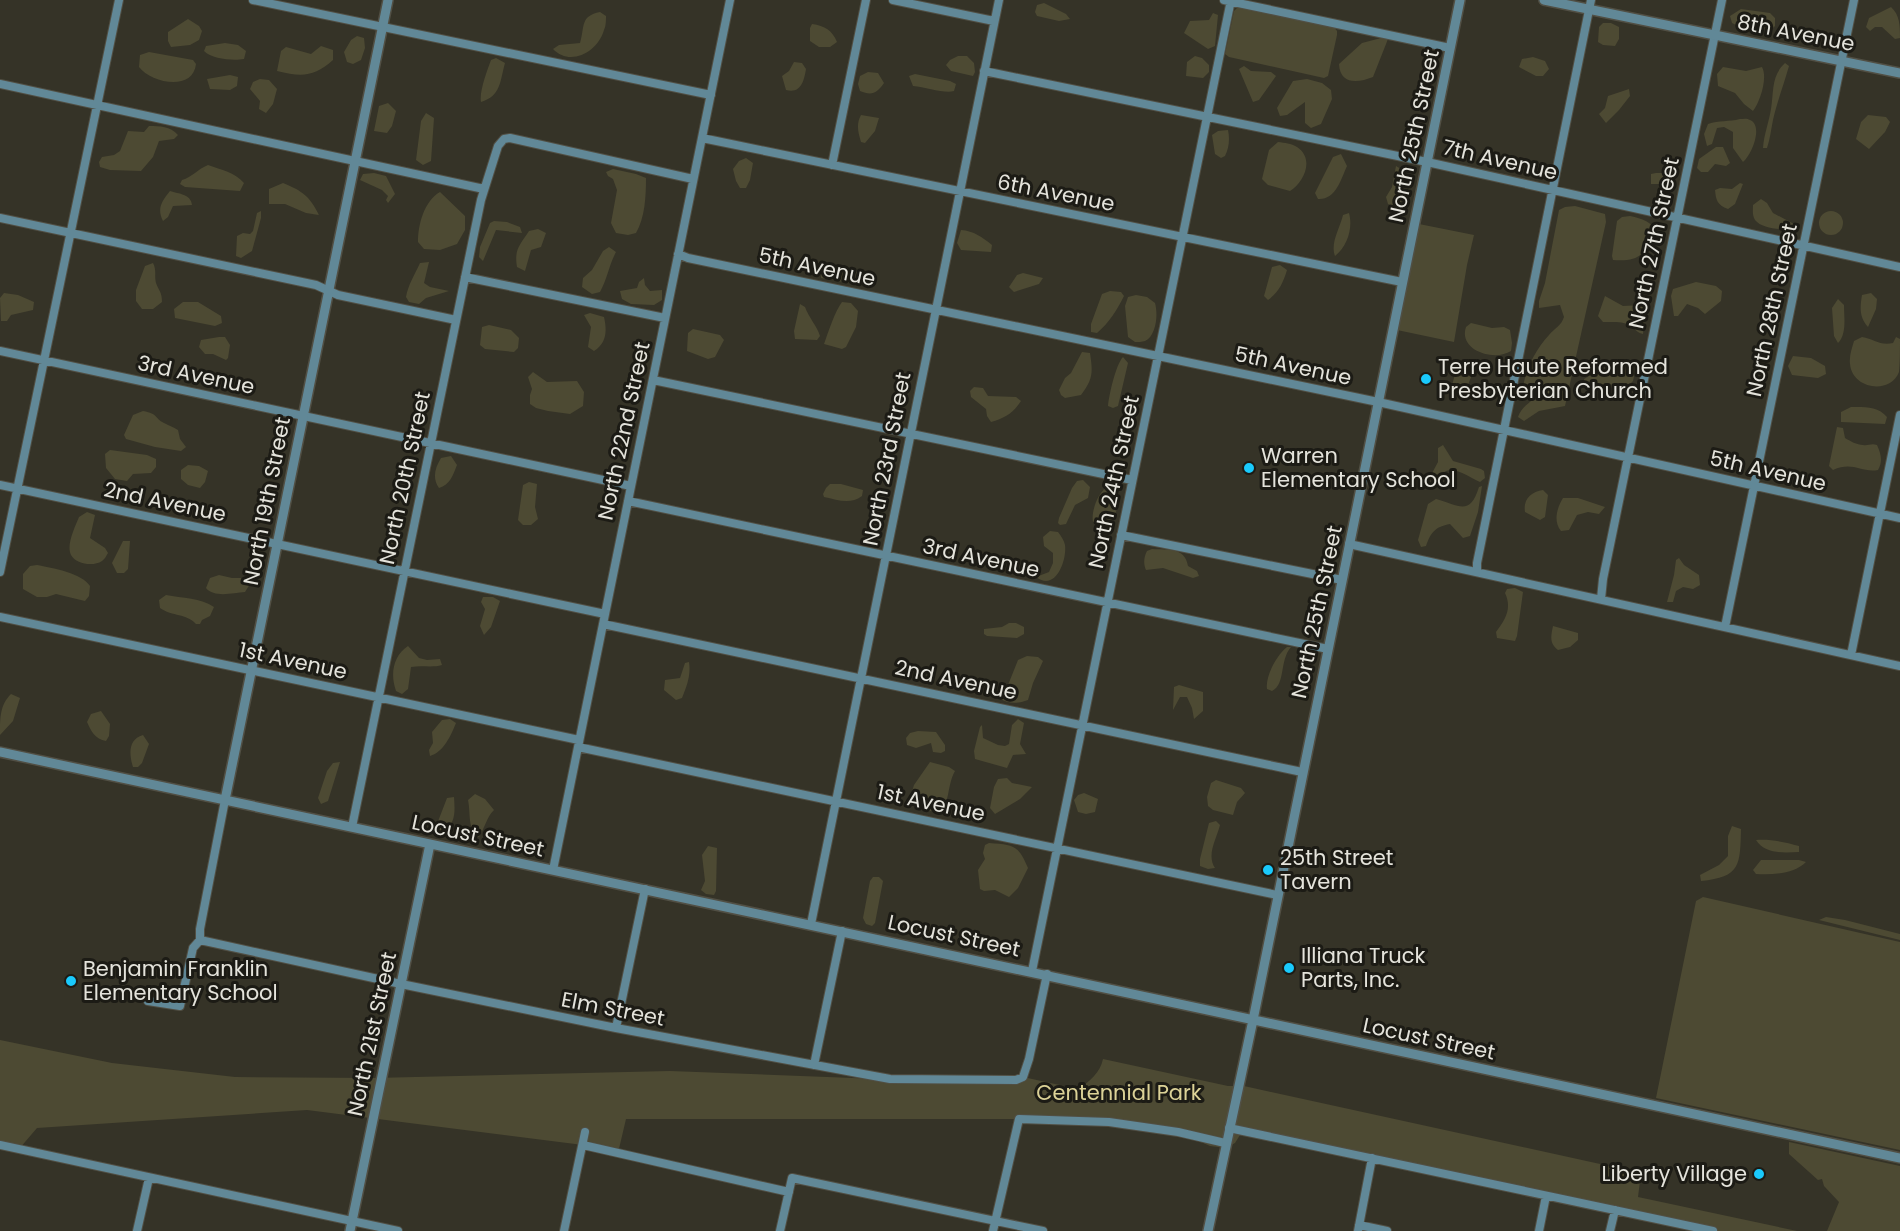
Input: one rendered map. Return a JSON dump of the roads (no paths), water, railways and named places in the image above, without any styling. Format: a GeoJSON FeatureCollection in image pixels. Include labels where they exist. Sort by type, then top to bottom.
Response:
{"type":"FeatureCollection","features":[{"type":"Feature","properties":{"kind":"street"},"geometry":{"type":"LineString","coordinates":[[0,572],[119,0]]}},
{"type":"Feature","properties":{"kind":"street"},"geometry":{"type":"LineString","coordinates":[[253,0],[711,95]]}},
{"type":"Feature","properties":{"kind":"street","name":"North 19th Street"},"geometry":{"type":"LineString","coordinates":[[147,1001],[180,1006],[193,948],[200,940],[200,929],[251,670],[388,0]]}},
{"type":"Feature","properties":{"kind":"street","name":"North 22nd Street"},"geometry":{"type":"LineString","coordinates":[[553,870],[730,0]]}},
{"type":"Feature","properties":{"kind":"street"},"geometry":{"type":"LineString","coordinates":[[832,165],[866,0]]}},
{"type":"Feature","properties":{"kind":"street"},"geometry":{"type":"LineString","coordinates":[[893,0],[994,21]]}},
{"type":"Feature","properties":{"kind":"street","name":"North 23rd Street"},"geometry":{"type":"LineString","coordinates":[[811,924],[999,0]]}},
{"type":"Feature","properties":{"kind":"street"},"geometry":{"type":"LineString","coordinates":[[1229,0],[1450,48]]}},
{"type":"Feature","properties":{"kind":"street","name":"North 24th Street"},"geometry":{"type":"LineString","coordinates":[[1032,971],[1229,0]]}},
{"type":"Feature","properties":{"kind":"street","name":"North 25th Street"},"geometry":{"type":"LineString","coordinates":[[1208,1231],[1460,0]]}},
{"type":"Feature","properties":{"kind":"street","name":"8th Avenue"},"geometry":{"type":"LineString","coordinates":[[1544,0],[1590,4],[1715,35],[1900,73]]}},
{"type":"Feature","properties":{"kind":"street","name":"North 27th Street"},"geometry":{"type":"LineString","coordinates":[[1601,599],[1603,579],[1722,0]]}},
{"type":"Feature","properties":{"kind":"street","name":"North 28th Street"},"geometry":{"type":"LineString","coordinates":[[1725,627],[1854,0]]}},
{"type":"Feature","properties":{"kind":"street"},"geometry":{"type":"LineString","coordinates":[[1477,572],[1503,430],[1590,4]]}},
{"type":"Feature","properties":{"kind":"street","name":"7th Avenue"},"geometry":{"type":"LineString","coordinates":[[984,71],[1427,162],[1900,267]]}},
{"type":"Feature","properties":{"kind":"street"},"geometry":{"type":"LineString","coordinates":[[0,84],[484,189]]}},
{"type":"Feature","properties":{"kind":"street","name":"6th Avenue"},"geometry":{"type":"LineString","coordinates":[[702,138],[1402,282]]}},
{"type":"Feature","properties":{"kind":"street","name":"North 20th Street"},"geometry":{"type":"LineString","coordinates":[[352,827],[465,277],[484,189],[498,146],[504,140],[515,139],[693,179]]}},
{"type":"Feature","properties":{"kind":"street"},"geometry":{"type":"LineString","coordinates":[[0,218],[316,285],[338,296],[456,320]]}},
{"type":"Feature","properties":{"kind":"street","name":"5th Avenue"},"geometry":{"type":"LineString","coordinates":[[678,254],[688,258],[1378,402],[1900,518]]}},
{"type":"Feature","properties":{"kind":"street"},"geometry":{"type":"LineString","coordinates":[[465,277],[665,318]]}},
{"type":"Feature","properties":{"kind":"street","name":"3rd Avenue"},"geometry":{"type":"LineString","coordinates":[[0,351],[631,486]]}},
{"type":"Feature","properties":{"kind":"street"},"geometry":{"type":"LineString","coordinates":[[653,380],[1132,480]]}},
{"type":"Feature","properties":{"kind":"street"},"geometry":{"type":"LineString","coordinates":[[1851,655],[1900,415]]}},
{"type":"Feature","properties":{"kind":"street","name":"2nd Avenue"},"geometry":{"type":"LineString","coordinates":[[0,485],[605,614]]}},
{"type":"Feature","properties":{"kind":"street","name":"3rd Avenue"},"geometry":{"type":"LineString","coordinates":[[628,501],[1328,649]]}},
{"type":"Feature","properties":{"kind":"street"},"geometry":{"type":"LineString","coordinates":[[1121,535],[1342,580]]}},
{"type":"Feature","properties":{"kind":"street"},"geometry":{"type":"LineString","coordinates":[[1349,544],[1900,666]]}},
{"type":"Feature","properties":{"kind":"street","name":"1st Avenue"},"geometry":{"type":"LineString","coordinates":[[0,617],[379,698],[836,802],[1277,895]]}},
{"type":"Feature","properties":{"kind":"street","name":"2nd Avenue"},"geometry":{"type":"LineString","coordinates":[[603,624],[1302,772]]}},
{"type":"Feature","properties":{"kind":"street","name":"Locust Street"},"geometry":{"type":"LineString","coordinates":[[0,752],[1900,1158]]}},
{"type":"Feature","properties":{"kind":"street","name":"North 21st Street"},"geometry":{"type":"LineString","coordinates":[[351,1226],[430,844]]}},
{"type":"Feature","properties":{"kind":"street"},"geometry":{"type":"LineString","coordinates":[[616,1028],[645,889]]}},
{"type":"Feature","properties":{"kind":"street"},"geometry":{"type":"LineString","coordinates":[[814,1065],[842,931]]}},
{"type":"Feature","properties":{"kind":"street","name":"Elm Street"},"geometry":{"type":"LineString","coordinates":[[200,940],[616,1028],[905,1080],[1016,1080],[1023,1077],[1047,974]]}},
{"type":"Feature","properties":{"kind":"street"},"geometry":{"type":"LineString","coordinates":[[993,1231],[1019,1119],[1109,1122],[1178,1132],[1225,1143]]}},
{"type":"Feature","properties":{"kind":"street"},"geometry":{"type":"LineString","coordinates":[[1228,1128],[1615,1210],[1688,1229],[1713,1231]]}},
{"type":"Feature","properties":{"kind":"street"},"geometry":{"type":"LineString","coordinates":[[564,1231],[585,1132]]}},
{"type":"Feature","properties":{"kind":"street"},"geometry":{"type":"LineString","coordinates":[[0,1145],[351,1226],[398,1231]]}},
{"type":"Feature","properties":{"kind":"street"},"geometry":{"type":"LineString","coordinates":[[583,1145],[789,1192]]}},
{"type":"Feature","properties":{"kind":"street"},"geometry":{"type":"LineString","coordinates":[[1372,1158],[1359,1228],[1387,1231]]}},
{"type":"Feature","properties":{"kind":"street"},"geometry":{"type":"LineString","coordinates":[[137,1231],[149,1178]]}},
{"type":"Feature","properties":{"kind":"street"},"geometry":{"type":"LineString","coordinates":[[780,1231],[792,1178],[1043,1231]]}},
{"type":"Feature","properties":{"kind":"street"},"geometry":{"type":"LineString","coordinates":[[1539,1231],[1546,1196]]}},
{"type":"Feature","properties":{"kind":"street"},"geometry":{"type":"LineString","coordinates":[[1610,1231],[1615,1210]]}},
{"type":"Feature","properties":{"kind":"place","name":"Terre Haute Reformed Presbyterian Church"},"geometry":{"type":"Point","coordinates":[1426,379]}},
{"type":"Feature","properties":{"kind":"place","name":"Warren Elementary School"},"geometry":{"type":"Point","coordinates":[1249,468]}},
{"type":"Feature","properties":{"kind":"place","name":"25th Street Tavern"},"geometry":{"type":"Point","coordinates":[1268,870]}},
{"type":"Feature","properties":{"kind":"place","name":"Illiana Truck Parts, Inc."},"geometry":{"type":"Point","coordinates":[1289,968]}},
{"type":"Feature","properties":{"kind":"place","name":"Benjamin Franklin Elementary School"},"geometry":{"type":"Point","coordinates":[71,981]}},
{"type":"Feature","properties":{"kind":"place","name":"Liberty Village"},"geometry":{"type":"Point","coordinates":[1759,1174]}},
{"type":"Feature","properties":{"kind":"park label","name":"Centennial Park"},"geometry":{"type":"Point","coordinates":[1119,1093]}}]}
